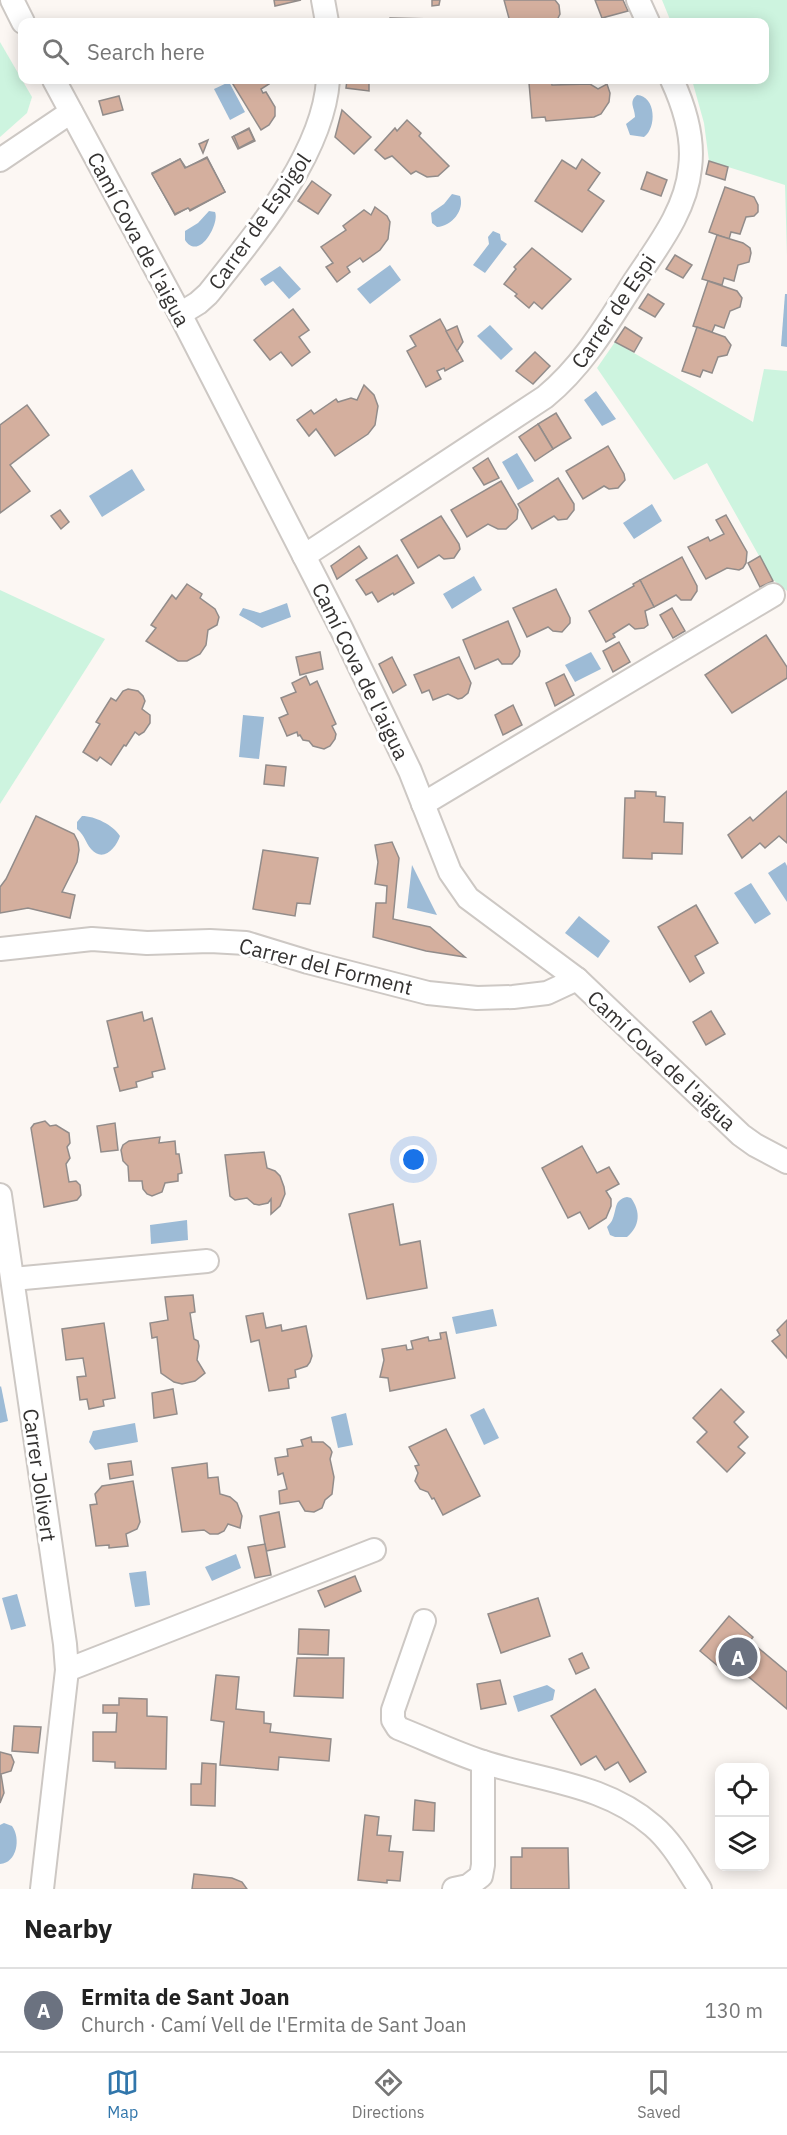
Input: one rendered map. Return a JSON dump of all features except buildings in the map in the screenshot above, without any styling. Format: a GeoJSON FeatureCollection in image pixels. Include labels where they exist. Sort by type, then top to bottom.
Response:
{"type":"FeatureCollection","features":[{"type":"Feature","properties":{"kind":"street"},"geometry":{"type":"LineString","coordinates":[[12,0],[21,18]]}},
{"type":"Feature","properties":{"kind":"street"},"geometry":{"type":"LineString","coordinates":[[323,0],[326,18]]}},
{"type":"Feature","properties":{"kind":"street"},"geometry":{"type":"LineString","coordinates":[[638,0],[646,18]]}},
{"type":"Feature","properties":{"kind":"street","name":"Camí Cova de l'aigua"},"geometry":{"type":"LineString","coordinates":[[56,84],[180,314],[304,556],[395,740],[450,872],[468,898],[577,979],[729,1124],[755,1145],[787,1162]]}},
{"type":"Feature","properties":{"kind":"street","name":"Carrer de Espigol"},"geometry":{"type":"LineString","coordinates":[[180,314],[208,294],[263,222],[304,160],[316,134],[324,108],[327,84]]}},
{"type":"Feature","properties":{"kind":"street","name":"Carrer de Espi"},"geometry":{"type":"LineString","coordinates":[[304,556],[545,397],[563,382],[589,350],[669,227],[686,189],[691,148],[684,111],[674,84]]}},
{"type":"Feature","properties":{"kind":"street"},"geometry":{"type":"LineString","coordinates":[[0,160],[71,112]]}},
{"type":"Feature","properties":{"kind":"street"},"geometry":{"type":"LineString","coordinates":[[423,804],[773,595]]}},
{"type":"Feature","properties":{"kind":"street","name":"Carrer del Forment"},"geometry":{"type":"LineString","coordinates":[[0,949],[92,939],[147,943],[210,941],[246,943],[308,962],[428,993],[477,998],[547,993],[577,979]]}},
{"type":"Feature","properties":{"kind":"street","name":"Carrer Jolivert"},"geometry":{"type":"LineString","coordinates":[[0,1195],[67,1670],[42,1889]]}},
{"type":"Feature","properties":{"kind":"street"},"geometry":{"type":"LineString","coordinates":[[13,1279],[207,1261]]}},
{"type":"Feature","properties":{"kind":"street"},"geometry":{"type":"LineString","coordinates":[[67,1670],[375,1550]]}},
{"type":"Feature","properties":{"kind":"street"},"geometry":{"type":"LineString","coordinates":[[424,1621],[393,1710],[393,1720],[398,1728],[483,1762],[590,1789],[631,1810],[654,1827],[676,1852],[699,1889]]}},
{"type":"Feature","properties":{"kind":"street"},"geometry":{"type":"LineString","coordinates":[[454,1889],[468,1886],[481,1876],[483,1865],[483,1762]]}},
{"type":"Feature","properties":{"kind":"green space"},"geometry":{"type":"Polygon","coordinates":[[[662,0],[787,0],[787,256],[785,185],[709,161],[704,123],[693,84],[769,84],[769,18],[669,18],[662,0]]]}},
{"type":"Feature","properties":{"kind":"green space"},"geometry":{"type":"Polygon","coordinates":[[[0,42],[18,73],[18,84],[24,84],[32,97],[27,113],[0,137],[0,42]]]}},
{"type":"Feature","properties":{"kind":"green space"},"geometry":{"type":"Polygon","coordinates":[[[615,342],[753,422],[764,369],[787,371],[787,591],[772,579],[707,463],[674,480],[597,368],[615,342]]]}},
{"type":"Feature","properties":{"kind":"green space"},"geometry":{"type":"Polygon","coordinates":[[[0,590],[105,639],[0,804],[0,590]]]}},
{"type":"Feature","properties":{"kind":"water"},"geometry":{"type":"Polygon","coordinates":[[[230,84],[245,112],[230,120],[214,89],[230,84]]]}},
{"type":"Feature","properties":{"kind":"water"},"geometry":{"type":"Polygon","coordinates":[[[637,95],[648,101],[653,113],[651,127],[644,137],[630,135],[626,124],[635,117],[632,103],[637,95]]]}},
{"type":"Feature","properties":{"kind":"water"},"geometry":{"type":"Polygon","coordinates":[[[452,194],[460,196],[459,212],[448,224],[437,227],[432,223],[431,213],[444,204],[452,194]]]}},
{"type":"Feature","properties":{"kind":"water"},"geometry":{"type":"Polygon","coordinates":[[[209,211],[215,212],[216,217],[211,231],[202,244],[191,246],[185,240],[185,231],[198,223],[209,211]]]}},
{"type":"Feature","properties":{"kind":"water"},"geometry":{"type":"Polygon","coordinates":[[[493,231],[500,234],[501,240],[507,244],[485,273],[473,265],[489,244],[488,237],[493,231]]]}},
{"type":"Feature","properties":{"kind":"water"},"geometry":{"type":"Polygon","coordinates":[[[390,265],[401,280],[370,304],[357,289],[390,265]]]}},
{"type":"Feature","properties":{"kind":"water"},"geometry":{"type":"Polygon","coordinates":[[[280,266],[301,289],[289,299],[273,281],[265,286],[260,279],[280,266]]]}},
{"type":"Feature","properties":{"kind":"water"},"geometry":{"type":"Polygon","coordinates":[[[785,294],[787,294],[787,347],[781,346],[785,294]]]}},
{"type":"Feature","properties":{"kind":"water"},"geometry":{"type":"Polygon","coordinates":[[[490,325],[513,349],[501,360],[477,336],[490,325]]]}},
{"type":"Feature","properties":{"kind":"water"},"geometry":{"type":"Polygon","coordinates":[[[596,391],[616,419],[602,426],[584,400],[596,391]]]}},
{"type":"Feature","properties":{"kind":"water"},"geometry":{"type":"Polygon","coordinates":[[[517,453],[534,481],[518,490],[502,462],[517,453]]]}},
{"type":"Feature","properties":{"kind":"water"},"geometry":{"type":"Polygon","coordinates":[[[132,469],[145,490],[102,517],[89,496],[132,469]]]}},
{"type":"Feature","properties":{"kind":"water"},"geometry":{"type":"Polygon","coordinates":[[[652,504],[662,521],[634,539],[623,523],[652,504]]]}},
{"type":"Feature","properties":{"kind":"water"},"geometry":{"type":"Polygon","coordinates":[[[474,576],[482,590],[452,609],[443,594],[474,576]]]}},
{"type":"Feature","properties":{"kind":"water"},"geometry":{"type":"Polygon","coordinates":[[[287,603],[291,617],[262,628],[239,615],[243,608],[260,613],[287,603]]]}},
{"type":"Feature","properties":{"kind":"water"},"geometry":{"type":"Polygon","coordinates":[[[591,652],[601,669],[575,682],[565,665],[591,652]]]}},
{"type":"Feature","properties":{"kind":"water"},"geometry":{"type":"Polygon","coordinates":[[[243,715],[264,717],[259,759],[239,757],[243,715]]]}},
{"type":"Feature","properties":{"kind":"water"},"geometry":{"type":"Polygon","coordinates":[[[82,816],[103,822],[113,828],[120,836],[112,849],[100,855],[89,846],[77,829],[77,822],[82,816]]]}},
{"type":"Feature","properties":{"kind":"water"},"geometry":{"type":"Polygon","coordinates":[[[785,862],[787,866],[787,902],[768,873],[785,862]]]}},
{"type":"Feature","properties":{"kind":"water"},"geometry":{"type":"Polygon","coordinates":[[[412,865],[437,915],[407,908],[412,865]]]}},
{"type":"Feature","properties":{"kind":"water"},"geometry":{"type":"Polygon","coordinates":[[[751,883],[771,914],[755,924],[734,893],[751,883]]]}},
{"type":"Feature","properties":{"kind":"water"},"geometry":{"type":"Polygon","coordinates":[[[579,916],[610,941],[598,958],[565,933],[579,916]]]}},
{"type":"Feature","properties":{"kind":"water"},"geometry":{"type":"Polygon","coordinates":[[[627,1197],[631,1198],[636,1208],[637,1224],[627,1237],[615,1237],[610,1235],[607,1227],[613,1219],[618,1202],[627,1197]]]}},
{"type":"Feature","properties":{"kind":"water"},"geometry":{"type":"Polygon","coordinates":[[[187,1220],[188,1240],[151,1244],[150,1225],[187,1220]]]}},
{"type":"Feature","properties":{"kind":"water"},"geometry":{"type":"Polygon","coordinates":[[[493,1309],[497,1326],[456,1334],[452,1317],[493,1309]]]}},
{"type":"Feature","properties":{"kind":"water"},"geometry":{"type":"Polygon","coordinates":[[[0,1387],[8,1421],[0,1423],[0,1387]]]}},
{"type":"Feature","properties":{"kind":"water"},"geometry":{"type":"Polygon","coordinates":[[[484,1408],[499,1438],[484,1445],[470,1415],[484,1408]]]}},
{"type":"Feature","properties":{"kind":"water"},"geometry":{"type":"Polygon","coordinates":[[[346,1413],[353,1445],[338,1448],[331,1417],[346,1413]]]}},
{"type":"Feature","properties":{"kind":"water"},"geometry":{"type":"Polygon","coordinates":[[[135,1423],[138,1442],[95,1450],[89,1442],[93,1431],[135,1423]]]}},
{"type":"Feature","properties":{"kind":"water"},"geometry":{"type":"Polygon","coordinates":[[[236,1554],[241,1568],[212,1581],[205,1567],[236,1554]]]}},
{"type":"Feature","properties":{"kind":"water"},"geometry":{"type":"Polygon","coordinates":[[[146,1571],[150,1605],[135,1607],[129,1573],[146,1571]]]}},
{"type":"Feature","properties":{"kind":"water"},"geometry":{"type":"Polygon","coordinates":[[[17,1594],[26,1626],[11,1630],[2,1598],[17,1594]]]}},
{"type":"Feature","properties":{"kind":"water"},"geometry":{"type":"Polygon","coordinates":[[[547,1685],[555,1690],[553,1700],[518,1712],[513,1696],[547,1685]]]}},
{"type":"Feature","properties":{"kind":"water"},"geometry":{"type":"Polygon","coordinates":[[[4,1823],[12,1826],[17,1843],[14,1855],[6,1863],[0,1864],[0,1825],[4,1823]]]}},
{"type":"Feature","properties":{"kind":"place","name":"Ermita de Sant Joan"},"geometry":{"type":"Point","coordinates":[738,1657]}}]}
